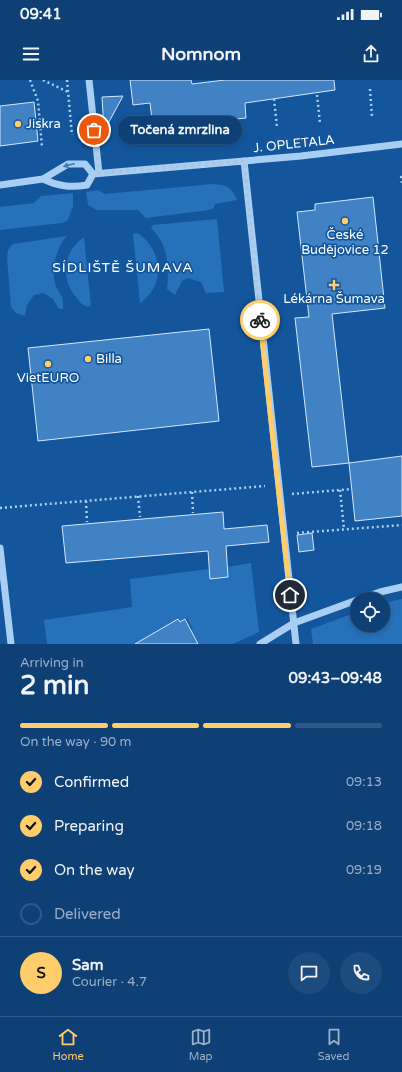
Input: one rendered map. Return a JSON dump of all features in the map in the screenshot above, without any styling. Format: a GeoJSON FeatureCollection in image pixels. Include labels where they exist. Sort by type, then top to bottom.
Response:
{"type":"FeatureCollection","features":[{"type":"Feature","properties":{"kind":"street"},"geometry":{"type":"LineString","coordinates":[[43,179],[56,185],[78,187],[87,185],[96,174],[89,80]]}},
{"type":"Feature","properties":{"kind":"street","name":"J. OPLETALA"},"geometry":{"type":"LineString","coordinates":[[96,174],[244,161],[402,144]]}},
{"type":"Feature","properties":{"kind":"street"},"geometry":{"type":"LineString","coordinates":[[244,161],[296,644]]}},
{"type":"Feature","properties":{"kind":"street"},"geometry":{"type":"LineString","coordinates":[[0,185],[43,179],[68,164],[85,164],[96,174]]}},
{"type":"Feature","properties":{"kind":"street"},"geometry":{"type":"LineString","coordinates":[[0,548],[11,644]]}},
{"type":"Feature","properties":{"kind":"street"},"geometry":{"type":"LineString","coordinates":[[380,592],[402,587]]}},
{"type":"Feature","properties":{"kind":"street"},"geometry":{"type":"LineString","coordinates":[[260,644],[294,623],[350,602]]}},
{"type":"Feature","properties":{"kind":"path"},"geometry":{"type":"LineString","coordinates":[[30,80],[38,101],[42,147]]}},
{"type":"Feature","properties":{"kind":"path"},"geometry":{"type":"LineString","coordinates":[[43,80],[68,92]]}},
{"type":"Feature","properties":{"kind":"path"},"geometry":{"type":"LineString","coordinates":[[67,80],[72,136]]}},
{"type":"Feature","properties":{"kind":"path"},"geometry":{"type":"LineString","coordinates":[[370,89],[372,117]]}},
{"type":"Feature","properties":{"kind":"path"},"geometry":{"type":"LineString","coordinates":[[317,95],[320,123]]}},
{"type":"Feature","properties":{"kind":"path"},"geometry":{"type":"LineString","coordinates":[[274,99],[277,127]]}},
{"type":"Feature","properties":{"kind":"path"},"geometry":{"type":"LineString","coordinates":[[401,176],[402,183]]}},
{"type":"Feature","properties":{"kind":"path"},"geometry":{"type":"LineString","coordinates":[[0,508],[278,485]]}},
{"type":"Feature","properties":{"kind":"path"},"geometry":{"type":"LineString","coordinates":[[279,495],[352,489]]}},
{"type":"Feature","properties":{"kind":"path"},"geometry":{"type":"LineString","coordinates":[[340,490],[344,529]]}},
{"type":"Feature","properties":{"kind":"path"},"geometry":{"type":"LineString","coordinates":[[192,492],[193,513]]}},
{"type":"Feature","properties":{"kind":"path"},"geometry":{"type":"LineString","coordinates":[[138,496],[140,517]]}},
{"type":"Feature","properties":{"kind":"path"},"geometry":{"type":"LineString","coordinates":[[86,500],[87,522]]}},
{"type":"Feature","properties":{"kind":"path"},"geometry":{"type":"LineString","coordinates":[[283,534],[402,524]]}},
{"type":"Feature","properties":{"kind":"shaded area"},"geometry":{"type":"Polygon","coordinates":[[[213,184],[222,185],[231,189],[237,200],[215,204],[213,209],[209,210],[146,218],[138,210],[97,210],[88,205],[86,192],[99,190],[104,194],[213,184]]]}},
{"type":"Feature","properties":{"kind":"shaded area"},"geometry":{"type":"Polygon","coordinates":[[[73,193],[73,206],[68,220],[62,223],[0,230],[0,207],[34,203],[41,196],[73,193]]]}},
{"type":"Feature","properties":{"kind":"shaded area"},"geometry":{"type":"Polygon","coordinates":[[[217,219],[224,292],[206,293],[201,282],[188,278],[182,281],[175,295],[167,289],[168,265],[164,249],[157,235],[151,228],[153,225],[217,219]]]}},
{"type":"Feature","properties":{"kind":"shaded area"},"geometry":{"type":"Polygon","coordinates":[[[138,233],[153,249],[158,268],[154,287],[148,296],[140,303],[133,234],[138,233]]]}},
{"type":"Feature","properties":{"kind":"shaded area"},"geometry":{"type":"Polygon","coordinates":[[[67,236],[57,253],[54,266],[54,280],[63,298],[63,309],[59,309],[53,299],[43,293],[34,295],[27,305],[25,316],[16,313],[11,307],[7,258],[8,250],[13,244],[67,236]]]}},
{"type":"Feature","properties":{"kind":"shaded area"},"geometry":{"type":"Polygon","coordinates":[[[84,237],[91,306],[86,307],[71,291],[66,272],[70,253],[84,237]]]}},
{"type":"Feature","properties":{"kind":"shaded area"},"geometry":{"type":"Polygon","coordinates":[[[251,563],[259,632],[233,644],[195,644],[197,642],[191,630],[193,629],[187,618],[180,622],[178,620],[151,635],[156,644],[47,644],[44,620],[132,607],[130,579],[209,569],[210,579],[228,577],[227,567],[251,563]]]}},
{"type":"Feature","properties":{"kind":"shaded area"},"geometry":{"type":"Polygon","coordinates":[[[402,599],[402,644],[313,644],[311,629],[350,615],[350,632],[390,632],[390,602],[402,599]]]}},
{"type":"Feature","properties":{"kind":"building"},"geometry":{"type":"Polygon","coordinates":[[[130,80],[191,80],[192,84],[225,80],[334,80],[335,90],[245,103],[246,118],[153,128],[150,103],[133,105],[130,80]]]}},
{"type":"Feature","properties":{"kind":"building"},"geometry":{"type":"Polygon","coordinates":[[[123,96],[104,131],[102,97],[123,96]]]}},
{"type":"Feature","properties":{"kind":"building"},"geometry":{"type":"Polygon","coordinates":[[[34,102],[38,141],[0,146],[0,106],[34,102]]]}},
{"type":"Feature","properties":{"kind":"building"},"geometry":{"type":"Polygon","coordinates":[[[373,197],[385,308],[332,314],[349,463],[312,467],[295,318],[309,317],[297,212],[315,210],[315,204],[373,197]]]}},
{"type":"Feature","properties":{"kind":"building"},"geometry":{"type":"Polygon","coordinates":[[[209,329],[219,421],[38,441],[28,348],[209,329]]]}},
{"type":"Feature","properties":{"kind":"building"},"geometry":{"type":"Polygon","coordinates":[[[402,456],[402,516],[355,521],[349,463],[402,456]]]}},
{"type":"Feature","properties":{"kind":"building"},"geometry":{"type":"Polygon","coordinates":[[[223,512],[224,529],[267,525],[269,542],[226,546],[228,577],[210,579],[208,551],[66,563],[62,526],[223,512]]]}},
{"type":"Feature","properties":{"kind":"building"},"geometry":{"type":"Polygon","coordinates":[[[312,533],[314,550],[299,552],[297,535],[312,533]]]}},
{"type":"Feature","properties":{"kind":"building"},"geometry":{"type":"Polygon","coordinates":[[[178,619],[180,622],[185,619],[198,644],[135,644],[178,619]]]}},
{"type":"Feature","properties":{"kind":"way so far"},"geometry":{"type":"LineString","coordinates":[[94,130],[99,173],[244,161],[260,320]]}},
{"type":"Feature","properties":{"kind":"place","name":"Jiskra"},"geometry":{"type":"Point","coordinates":[18,124]}},
{"type":"Feature","properties":{"kind":"place","name":"Točená zmrzlina"},"geometry":{"type":"Point","coordinates":[94,130]}},
{"type":"Feature","properties":{"kind":"place","name":"České Budějovice 12"},"geometry":{"type":"Point","coordinates":[345,221]}},
{"type":"Feature","properties":{"kind":"place","name":"Lékárna Šumava"},"geometry":{"type":"Point","coordinates":[334,285]}},
{"type":"Feature","properties":{"kind":"place","name":"Billa"},"geometry":{"type":"Point","coordinates":[88,359]}},
{"type":"Feature","properties":{"kind":"place","name":"VietEURO"},"geometry":{"type":"Point","coordinates":[48,364]}},
{"type":"Feature","properties":{"kind":"district","name":"SÍDLIŠTĚ ŠUMAVA"},"geometry":{"type":"Point","coordinates":[123,267]}},
{"type":"Feature","properties":{"kind":"route"},"geometry":{"type":"LineString","coordinates":[[260,320],[290,595]]}}]}
